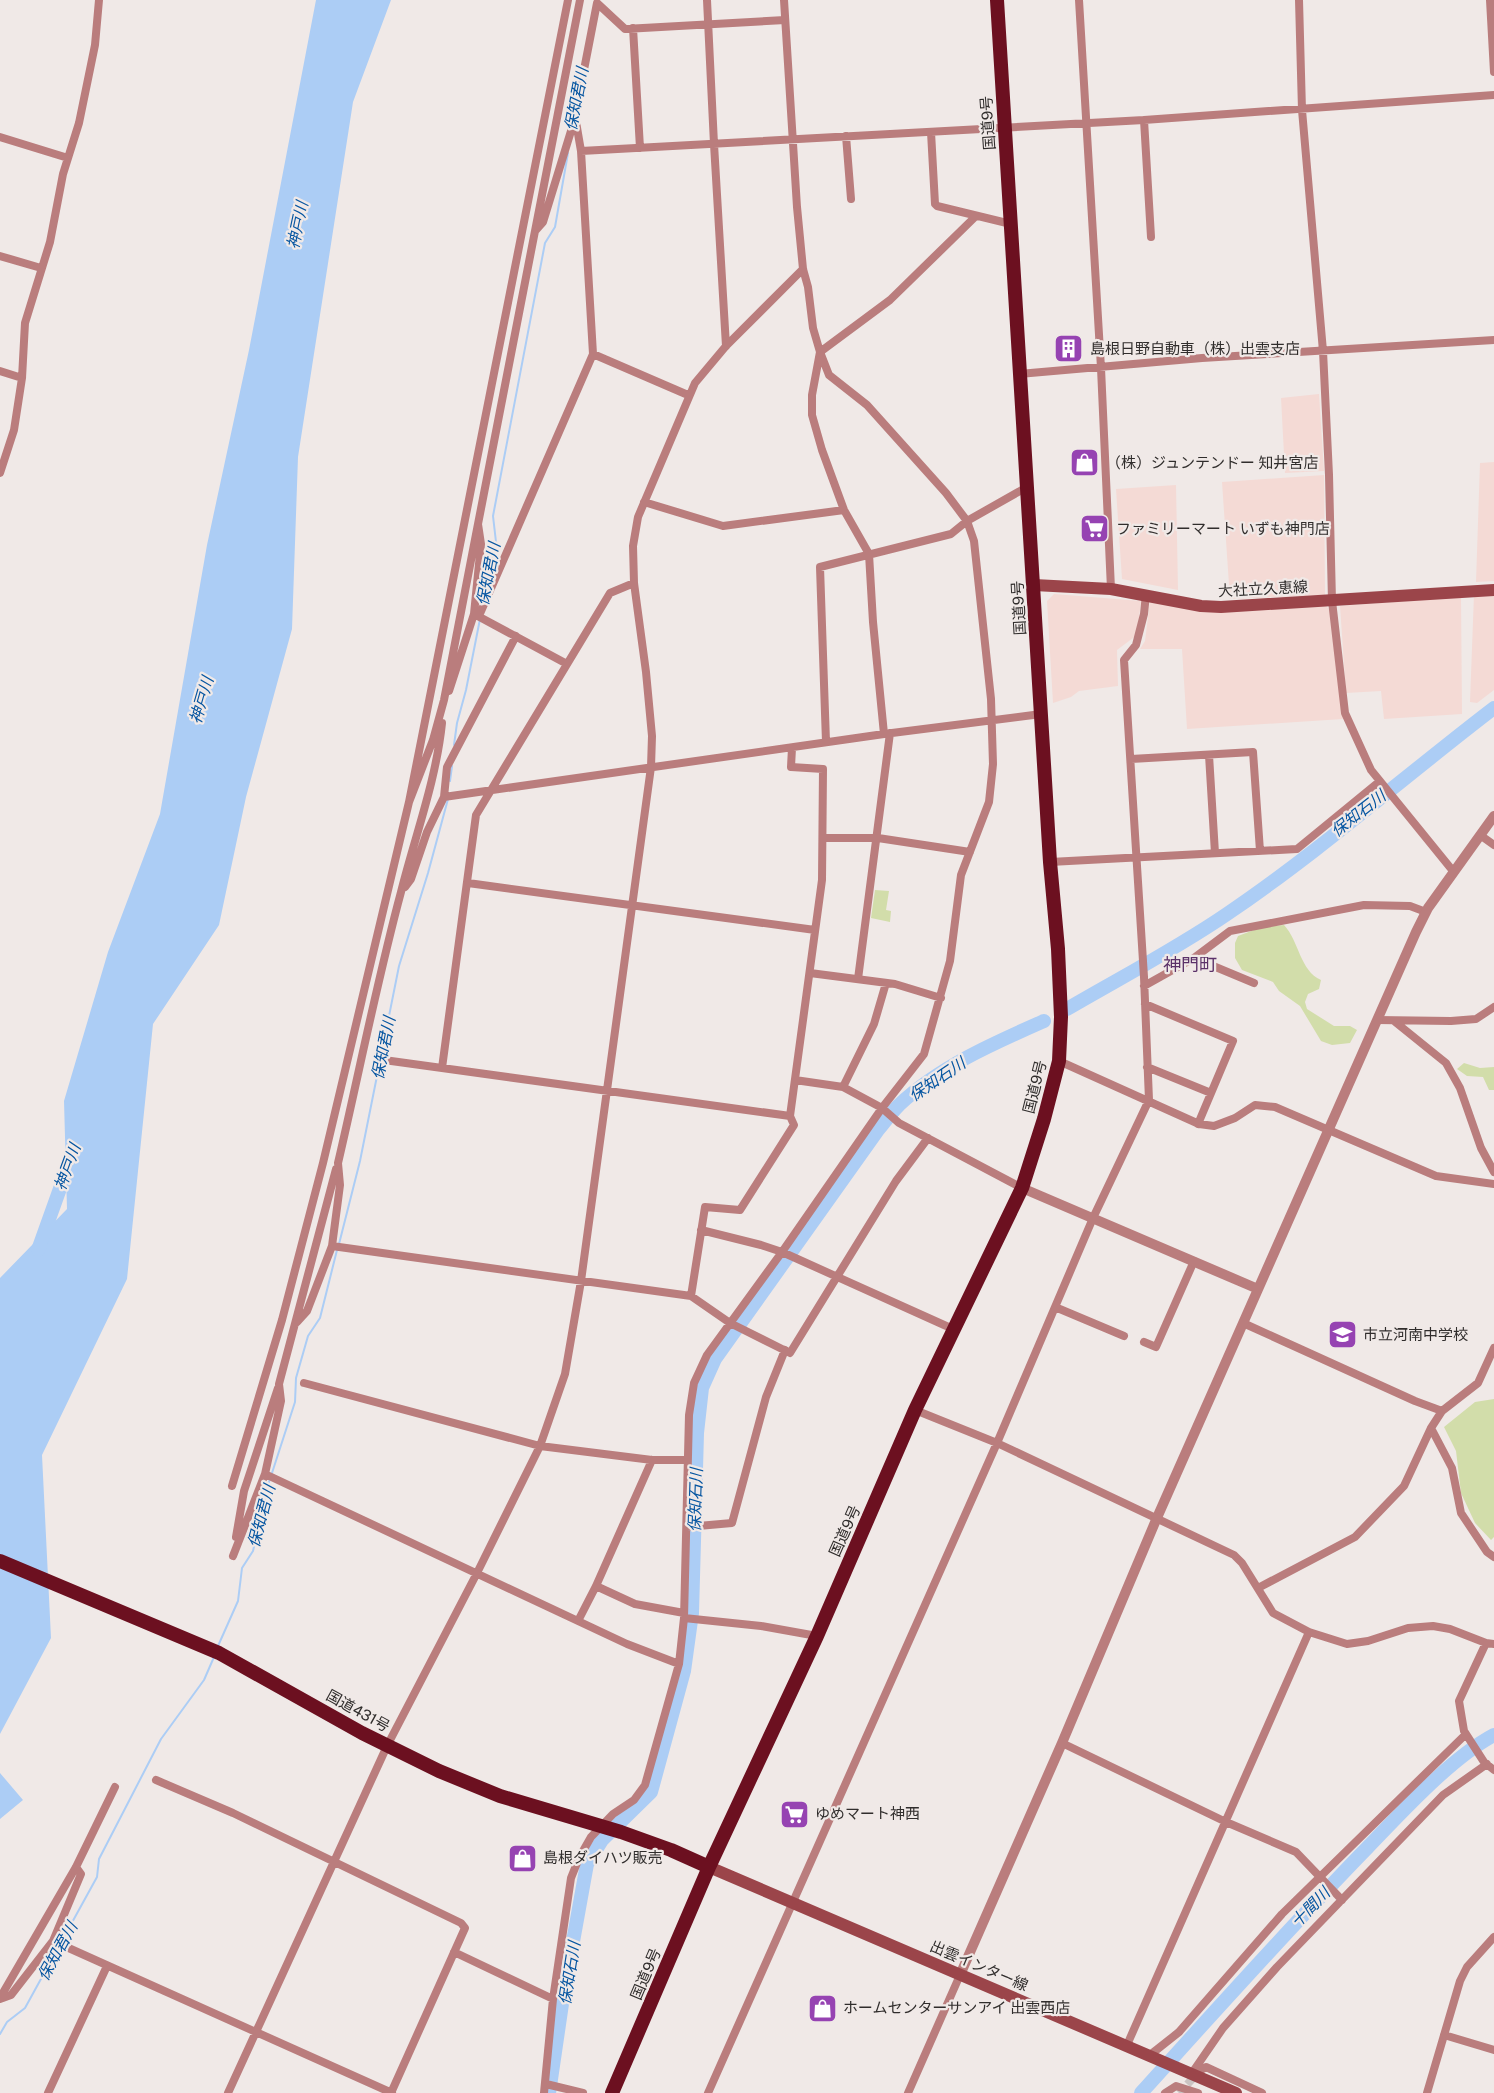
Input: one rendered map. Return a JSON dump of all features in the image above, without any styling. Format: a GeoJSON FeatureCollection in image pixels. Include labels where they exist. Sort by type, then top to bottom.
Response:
{"type":"FeatureCollection","features":[{"type":"Feature","properties":{"kind":"highway","name":"国道9号"},"geometry":{"type":"LineString","coordinates":[[615,2092],[709,1867],[817,1636],[915,1410],[1022,1188],[1044,1119],[1059,1061],[1061,1017],[1058,949],[1050,862],[997,0]]}},
{"type":"Feature","properties":{"kind":"highway","name":"国道431号"},"geometry":{"type":"LineString","coordinates":[[0,1561],[219,1653],[387,1746],[439,1771],[500,1796],[621,1832],[709,1867]]}},
{"type":"Feature","properties":{"kind":"main road","name":"大社立久恵線"},"geometry":{"type":"LineString","coordinates":[[1034,585],[1111,589],[1211,607],[1494,590]]}},
{"type":"Feature","properties":{"kind":"main road","name":"出雲インター線"},"geometry":{"type":"LineString","coordinates":[[709,1867],[1153,2057],[1193,2071],[1236,2093]]}},
{"type":"Feature","properties":{"kind":"street"},"geometry":{"type":"LineString","coordinates":[[0,473],[14,430],[22,378],[25,323],[50,242],[63,174],[79,123],[95,45],[99,0]]}},
{"type":"Feature","properties":{"kind":"street"},"geometry":{"type":"LineString","coordinates":[[232,1486],[282,1320],[409,802],[568,0]]}},
{"type":"Feature","properties":{"kind":"street"},"geometry":{"type":"LineString","coordinates":[[409,802],[433,740],[444,700],[580,0]]}},
{"type":"Feature","properties":{"kind":"street"},"geometry":{"type":"LineString","coordinates":[[707,0],[726,346]]}},
{"type":"Feature","properties":{"kind":"street"},"geometry":{"type":"LineString","coordinates":[[583,2093],[545,2088],[554,1999],[571,1878],[579,1858],[603,1827],[634,1800],[645,1785],[679,1664],[684,1616],[689,1415],[694,1383],[707,1355],[882,1108],[924,1054],[950,961],[961,875],[989,802],[993,764],[992,699],[974,541],[967,521],[946,493],[867,405],[829,375],[813,328],[808,286],[803,269],[784,0]]}},
{"type":"Feature","properties":{"kind":"street"},"geometry":{"type":"LineString","coordinates":[[1079,0],[1101,368],[1111,589]]}},
{"type":"Feature","properties":{"kind":"street"},"geometry":{"type":"LineString","coordinates":[[1299,0],[1302,110],[1323,351],[1332,601],[1345,713],[1371,770],[1453,871]]}},
{"type":"Feature","properties":{"kind":"street"},"geometry":{"type":"LineString","coordinates":[[1490,0],[1494,72]]}},
{"type":"Feature","properties":{"kind":"street"},"geometry":{"type":"LineString","coordinates":[[535,231],[543,222],[575,116],[597,3],[625,29],[785,20]]}},
{"type":"Feature","properties":{"kind":"street"},"geometry":{"type":"LineString","coordinates":[[633,28],[640,148]]}},
{"type":"Feature","properties":{"kind":"street"},"geometry":{"type":"LineString","coordinates":[[581,151],[792,138],[1005,129],[1494,95]]}},
{"type":"Feature","properties":{"kind":"street"},"geometry":{"type":"LineString","coordinates":[[279,1384],[281,1401],[265,1474],[233,1556],[244,1491],[297,1322],[338,1163],[400,893],[428,794],[440,740],[444,700],[452,687],[477,615],[593,354],[581,151],[575,116]]}},
{"type":"Feature","properties":{"kind":"street"},"geometry":{"type":"LineString","coordinates":[[1144,120],[1151,237]]}},
{"type":"Feature","properties":{"kind":"street"},"geometry":{"type":"LineString","coordinates":[[931,132],[935,204],[1011,224]]}},
{"type":"Feature","properties":{"kind":"street"},"geometry":{"type":"LineString","coordinates":[[846,136],[850,199]]}},
{"type":"Feature","properties":{"kind":"street"},"geometry":{"type":"LineString","coordinates":[[0,137],[68,158]]}},
{"type":"Feature","properties":{"kind":"street"},"geometry":{"type":"LineString","coordinates":[[858,979],[878,838],[887,733],[873,622],[869,554],[844,510],[822,450],[812,415],[812,395],[820,352],[890,300],[976,216]]}},
{"type":"Feature","properties":{"kind":"street"},"geometry":{"type":"LineString","coordinates":[[0,256],[41,268]]}},
{"type":"Feature","properties":{"kind":"street"},"geometry":{"type":"LineString","coordinates":[[228,2093],[387,1746],[540,1446],[565,1374],[581,1281],[651,767],[652,735],[634,583],[633,546],[638,517],[695,382],[726,346],[803,269]]}},
{"type":"Feature","properties":{"kind":"street"},"geometry":{"type":"LineString","coordinates":[[1019,374],[1202,358],[1494,340]]}},
{"type":"Feature","properties":{"kind":"street"},"geometry":{"type":"LineString","coordinates":[[593,354],[688,396]]}},
{"type":"Feature","properties":{"kind":"street"},"geometry":{"type":"LineString","coordinates":[[0,371],[22,378]]}},
{"type":"Feature","properties":{"kind":"street"},"geometry":{"type":"LineString","coordinates":[[826,742],[820,567],[951,534],[967,521],[1027,488]]}},
{"type":"Feature","properties":{"kind":"street"},"geometry":{"type":"LineString","coordinates":[[644,502],[723,526],[844,510]]}},
{"type":"Feature","properties":{"kind":"street"},"geometry":{"type":"LineString","coordinates":[[477,615],[481,544],[478,524]]}},
{"type":"Feature","properties":{"kind":"street"},"geometry":{"type":"LineString","coordinates":[[442,1068],[476,814],[610,593],[634,583]]}},
{"type":"Feature","properties":{"kind":"street"},"geometry":{"type":"LineString","coordinates":[[708,2093],[997,1443],[1093,1218],[1149,1100],[1143,958],[1124,660],[1136,645],[1144,614],[1146,594]]}},
{"type":"Feature","properties":{"kind":"street"},"geometry":{"type":"LineString","coordinates":[[477,615],[567,664]]}},
{"type":"Feature","properties":{"kind":"street"},"geometry":{"type":"LineString","coordinates":[[400,893],[411,879],[427,832],[444,797],[447,767],[516,636]]}},
{"type":"Feature","properties":{"kind":"street"},"geometry":{"type":"LineString","coordinates":[[444,797],[887,733],[1041,714]]}},
{"type":"Feature","properties":{"kind":"street"},"geometry":{"type":"LineString","coordinates":[[691,1296],[705,1207],[740,1210],[795,1125],[790,1116],[822,880],[823,769],[791,767],[792,748]]}},
{"type":"Feature","properties":{"kind":"street"},"geometry":{"type":"LineString","coordinates":[[1131,759],[1253,752],[1260,851]]}},
{"type":"Feature","properties":{"kind":"street"},"geometry":{"type":"LineString","coordinates":[[1209,755],[1215,853]]}},
{"type":"Feature","properties":{"kind":"street"},"geometry":{"type":"LineString","coordinates":[[1050,862],[1297,849],[1380,781]]}},
{"type":"Feature","properties":{"kind":"street"},"geometry":{"type":"LineString","coordinates":[[908,2093],[1062,1743],[1156,1520],[1426,912],[1494,816]]}},
{"type":"Feature","properties":{"kind":"street"},"geometry":{"type":"LineString","coordinates":[[1480,835],[1494,845]]}},
{"type":"Feature","properties":{"kind":"street"},"geometry":{"type":"LineString","coordinates":[[823,838],[878,838],[970,852]]}},
{"type":"Feature","properties":{"kind":"street"},"geometry":{"type":"LineString","coordinates":[[468,883],[815,930]]}},
{"type":"Feature","properties":{"kind":"street"},"geometry":{"type":"LineString","coordinates":[[1144,981],[1194,958],[1230,931],[1241,928],[1364,904],[1410,906],[1426,912]]}},
{"type":"Feature","properties":{"kind":"street"},"geometry":{"type":"LineString","coordinates":[[1194,958],[1254,983]]}},
{"type":"Feature","properties":{"kind":"street"},"geometry":{"type":"LineString","coordinates":[[810,973],[886,983],[941,998]]}},
{"type":"Feature","properties":{"kind":"street"},"geometry":{"type":"LineString","coordinates":[[843,1087],[873,1024],[886,983]]}},
{"type":"Feature","properties":{"kind":"street"},"geometry":{"type":"LineString","coordinates":[[1145,1004],[1233,1041],[1197,1124]]}},
{"type":"Feature","properties":{"kind":"street"},"geometry":{"type":"LineString","coordinates":[[1377,1020],[1476,1019],[1494,1007]]}},
{"type":"Feature","properties":{"kind":"street"},"geometry":{"type":"LineString","coordinates":[[1394,1020],[1446,1063],[1460,1088],[1481,1148],[1494,1172]]}},
{"type":"Feature","properties":{"kind":"street"},"geometry":{"type":"LineString","coordinates":[[384,1060],[790,1116]]}},
{"type":"Feature","properties":{"kind":"street"},"geometry":{"type":"LineString","coordinates":[[1059,1061],[1149,1100],[1197,1124],[1214,1126],[1235,1118],[1255,1105],[1275,1107],[1436,1176],[1494,1184]]}},
{"type":"Feature","properties":{"kind":"street"},"geometry":{"type":"LineString","coordinates":[[1147,1067],[1211,1093]]}},
{"type":"Feature","properties":{"kind":"street"},"geometry":{"type":"LineString","coordinates":[[795,1080],[843,1087],[882,1108],[899,1123],[1022,1188],[1258,1289]]}},
{"type":"Feature","properties":{"kind":"street"},"geometry":{"type":"LineString","coordinates":[[332,1246],[691,1296],[730,1323],[790,1353],[896,1181],[928,1138]]}},
{"type":"Feature","properties":{"kind":"street"},"geometry":{"type":"LineString","coordinates":[[297,1322],[307,1311],[332,1246],[340,1185],[338,1163]]}},
{"type":"Feature","properties":{"kind":"street"},"geometry":{"type":"LineString","coordinates":[[701,1230],[782,1252],[953,1329]]}},
{"type":"Feature","properties":{"kind":"street"},"geometry":{"type":"LineString","coordinates":[[1144,1342],[1156,1347],[1194,1262]]}},
{"type":"Feature","properties":{"kind":"street"},"geometry":{"type":"LineString","coordinates":[[1055,1307],[1124,1336]]}},
{"type":"Feature","properties":{"kind":"street"},"geometry":{"type":"LineString","coordinates":[[1243,1323],[1442,1411]]}},
{"type":"Feature","properties":{"kind":"street"},"geometry":{"type":"LineString","coordinates":[[1258,1588],[1355,1537],[1404,1486],[1431,1428],[1442,1411],[1478,1383],[1494,1348]]}},
{"type":"Feature","properties":{"kind":"street"},"geometry":{"type":"LineString","coordinates":[[687,1527],[732,1523],[766,1397],[785,1350]]}},
{"type":"Feature","properties":{"kind":"street"},"geometry":{"type":"LineString","coordinates":[[304,1383],[540,1446],[652,1460],[687,1461]]}},
{"type":"Feature","properties":{"kind":"street"},"geometry":{"type":"LineString","coordinates":[[915,1410],[997,1443],[1234,1555],[1242,1563],[1273,1613],[1309,1632],[1347,1644],[1368,1641],[1408,1628],[1433,1626],[1450,1629],[1490,1644],[1459,1701],[1467,1736],[1488,1765],[1443,1795],[1340,1898],[1223,2028],[1193,2071]]}},
{"type":"Feature","properties":{"kind":"street"},"geometry":{"type":"LineString","coordinates":[[1431,1428],[1452,1468],[1461,1513],[1488,1552],[1494,1557]]}},
{"type":"Feature","properties":{"kind":"street"},"geometry":{"type":"LineString","coordinates":[[578,1621],[652,1460]]}},
{"type":"Feature","properties":{"kind":"street"},"geometry":{"type":"LineString","coordinates":[[265,1474],[627,1644],[679,1664]]}},
{"type":"Feature","properties":{"kind":"street"},"geometry":{"type":"LineString","coordinates":[[596,1586],[635,1604],[684,1616],[817,1636]]}},
{"type":"Feature","properties":{"kind":"street"},"geometry":{"type":"LineString","coordinates":[[1127,2045],[1309,1632]]}},
{"type":"Feature","properties":{"kind":"street"},"geometry":{"type":"LineString","coordinates":[[1153,2057],[1179,2032],[1282,1914],[1467,1736]]}},
{"type":"Feature","properties":{"kind":"street"},"geometry":{"type":"LineString","coordinates":[[1062,1743],[1226,1822],[1296,1852],[1340,1898]]}},
{"type":"Feature","properties":{"kind":"street"},"geometry":{"type":"LineString","coordinates":[[53,1941],[392,2093],[465,1928],[461,1923],[334,1862],[156,1780]]}},
{"type":"Feature","properties":{"kind":"street"},"geometry":{"type":"LineString","coordinates":[[0,1998],[76,1867],[115,1787]]}},
{"type":"Feature","properties":{"kind":"street"},"geometry":{"type":"LineString","coordinates":[[0,1998],[11,1995],[53,1941],[81,1874],[76,1867]]}},
{"type":"Feature","properties":{"kind":"street"},"geometry":{"type":"LineString","coordinates":[[1427,2093],[1460,1980],[1467,1967],[1494,1937]]}},
{"type":"Feature","properties":{"kind":"street"},"geometry":{"type":"LineString","coordinates":[[454,1952],[554,1999]]}},
{"type":"Feature","properties":{"kind":"street"},"geometry":{"type":"LineString","coordinates":[[48,2093],[107,1965]]}},
{"type":"Feature","properties":{"kind":"street"},"geometry":{"type":"LineString","coordinates":[[1444,2035],[1494,2050]]}},
{"type":"Feature","properties":{"kind":"street"},"geometry":{"type":"LineString","coordinates":[[1193,2071],[1206,2067],[1262,2093]]}},
{"type":"Feature","properties":{"kind":"street"},"geometry":{"type":"LineString","coordinates":[[1165,2093],[1176,2086],[1197,2093]]}},
{"type":"Feature","properties":{"kind":"shaded area"},"geometry":{"type":"Polygon","coordinates":[[[1319,394],[1324,471],[1285,473],[1281,398],[1319,394]]]}},
{"type":"Feature","properties":{"kind":"shaded area"},"geometry":{"type":"Polygon","coordinates":[[[1494,462],[1494,581],[1476,582],[1480,463],[1494,462]]]}},
{"type":"Feature","properties":{"kind":"shaded area"},"geometry":{"type":"Polygon","coordinates":[[[1324,475],[1325,595],[1230,599],[1222,482],[1324,475]]]}},
{"type":"Feature","properties":{"kind":"shaded area"},"geometry":{"type":"Polygon","coordinates":[[[1176,485],[1178,590],[1122,579],[1116,489],[1176,485]]]}},
{"type":"Feature","properties":{"kind":"shaded area"},"geometry":{"type":"Polygon","coordinates":[[[1494,593],[1494,690],[1477,703],[1470,702],[1474,594],[1494,593]]]}},
{"type":"Feature","properties":{"kind":"shaded area"},"geometry":{"type":"Polygon","coordinates":[[[1054,594],[1141,601],[1137,635],[1117,650],[1118,686],[1079,691],[1071,697],[1053,703],[1047,601],[1054,594]]]}},
{"type":"Feature","properties":{"kind":"shaded area"},"geometry":{"type":"Polygon","coordinates":[[[1461,597],[1462,714],[1384,719],[1381,691],[1346,693],[1340,606],[1461,597]]]}},
{"type":"Feature","properties":{"kind":"shaded area"},"geometry":{"type":"Polygon","coordinates":[[[1150,601],[1326,606],[1331,611],[1343,719],[1187,729],[1182,649],[1140,649],[1145,641],[1150,601]]]}},
{"type":"Feature","properties":{"kind":"green space"},"geometry":{"type":"Polygon","coordinates":[[[875,890],[889,891],[886,910],[891,911],[890,922],[871,918],[875,890]]]}},
{"type":"Feature","properties":{"kind":"green space"},"geometry":{"type":"Polygon","coordinates":[[[1284,925],[1308,970],[1321,980],[1319,989],[1308,994],[1305,1002],[1307,1009],[1334,1026],[1350,1026],[1357,1030],[1350,1043],[1332,1045],[1321,1041],[1300,1006],[1279,991],[1273,982],[1242,970],[1235,958],[1235,943],[1238,936],[1262,927],[1284,925]]]}},
{"type":"Feature","properties":{"kind":"green space"},"geometry":{"type":"Polygon","coordinates":[[[1464,1063],[1480,1068],[1494,1067],[1494,1090],[1489,1090],[1483,1077],[1467,1076],[1457,1069],[1464,1063]]]}},
{"type":"Feature","properties":{"kind":"green space"},"geometry":{"type":"Polygon","coordinates":[[[1494,1399],[1494,1537],[1491,1540],[1475,1523],[1461,1493],[1456,1451],[1444,1427],[1475,1402],[1494,1399]]]}},
{"type":"Feature","properties":{"kind":"water"},"geometry":{"type":"Polygon","coordinates":[[[316,0],[391,0],[353,102],[298,457],[292,629],[246,797],[219,925],[153,1024],[127,1279],[42,1455],[51,1638],[0,1734],[0,1278],[67,1209],[64,1101],[108,952],[160,814],[207,545],[249,350],[316,0]]]}},
{"type":"Feature","properties":{"kind":"water"},"geometry":{"type":"Polygon","coordinates":[[[0,1773],[23,1800],[0,1819],[0,1773]]]}},
{"type":"Feature","properties":{"kind":"waterway","name":"保知君川"},"geometry":{"type":"LineString","coordinates":[[486,590],[496,542],[493,516],[545,243],[555,227],[568,153]]}},
{"type":"Feature","properties":{"kind":"waterway","name":"保知君川"},"geometry":{"type":"LineString","coordinates":[[454,745],[480,619]]}},
{"type":"Feature","properties":{"kind":"waterway","name":"保知石川"},"geometry":{"type":"LineString","coordinates":[[1067,1009],[1188,939],[1262,890],[1494,708]]}},
{"type":"Feature","properties":{"kind":"waterway","name":"保知君川"},"geometry":{"type":"LineString","coordinates":[[450,781],[452,766]]}},
{"type":"Feature","properties":{"kind":"waterway","name":"保知君川"},"geometry":{"type":"LineString","coordinates":[[339,1244],[360,1161],[399,966],[448,799]]}},
{"type":"Feature","properties":{"kind":"waterway","name":"保知石川"},"geometry":{"type":"LineString","coordinates":[[549,2093],[563,1997],[587,1864],[602,1840],[651,1792],[684,1671],[692,1613],[697,1433],[702,1388],[715,1359],[878,1130],[899,1105],[949,1068],[987,1047],[1044,1021]]}},
{"type":"Feature","properties":{"kind":"waterway","name":"神戸川"},"geometry":{"type":"LineString","coordinates":[[38,1250],[72,1155]]}},
{"type":"Feature","properties":{"kind":"waterway","name":"保知君川"},"geometry":{"type":"LineString","coordinates":[[272,1473],[295,1402],[296,1378],[308,1336],[320,1318],[337,1250]]}},
{"type":"Feature","properties":{"kind":"waterway","name":"保知君川"},"geometry":{"type":"LineString","coordinates":[[218,1646],[238,1601],[242,1568],[253,1551],[270,1478]]}},
{"type":"Feature","properties":{"kind":"waterway","name":"保知君川"},"geometry":{"type":"LineString","coordinates":[[0,2034],[7,2022],[25,2008],[97,1877],[99,1859],[161,1739],[204,1680],[214,1657]]}},
{"type":"Feature","properties":{"kind":"waterway","name":"十間川"},"geometry":{"type":"LineString","coordinates":[[1141,2093],[1282,1938],[1411,1802],[1461,1757],[1494,1735]]}},
{"type":"Feature","properties":{"kind":"tunnel"},"geometry":{"type":"LineString","coordinates":[[1179,2093],[1197,2074]]}},
{"type":"Feature","properties":{"kind":"place","name":"島根日野自動車（株）出雲支店"},"geometry":{"type":"Point","coordinates":[1069,349]}},
{"type":"Feature","properties":{"kind":"place","name":"（株）ジュンテンドー 知井宮店"},"geometry":{"type":"Point","coordinates":[1085,463]}},
{"type":"Feature","properties":{"kind":"place","name":"ファミリーマート いずも神門店"},"geometry":{"type":"Point","coordinates":[1095,529]}},
{"type":"Feature","properties":{"kind":"place","name":"市立河南中学校"},"geometry":{"type":"Point","coordinates":[1342,1335]}},
{"type":"Feature","properties":{"kind":"place","name":"ゆめマート神西"},"geometry":{"type":"Point","coordinates":[794,1814]}},
{"type":"Feature","properties":{"kind":"place","name":"島根ダイハツ販売"},"geometry":{"type":"Point","coordinates":[522,1858]}},
{"type":"Feature","properties":{"kind":"place","name":"ホームセンターサンアイ 出雲西店"},"geometry":{"type":"Point","coordinates":[822,2008]}},
{"type":"Feature","properties":{"kind":"district","name":"神門町"},"geometry":{"type":"Point","coordinates":[1190,965]}}]}
